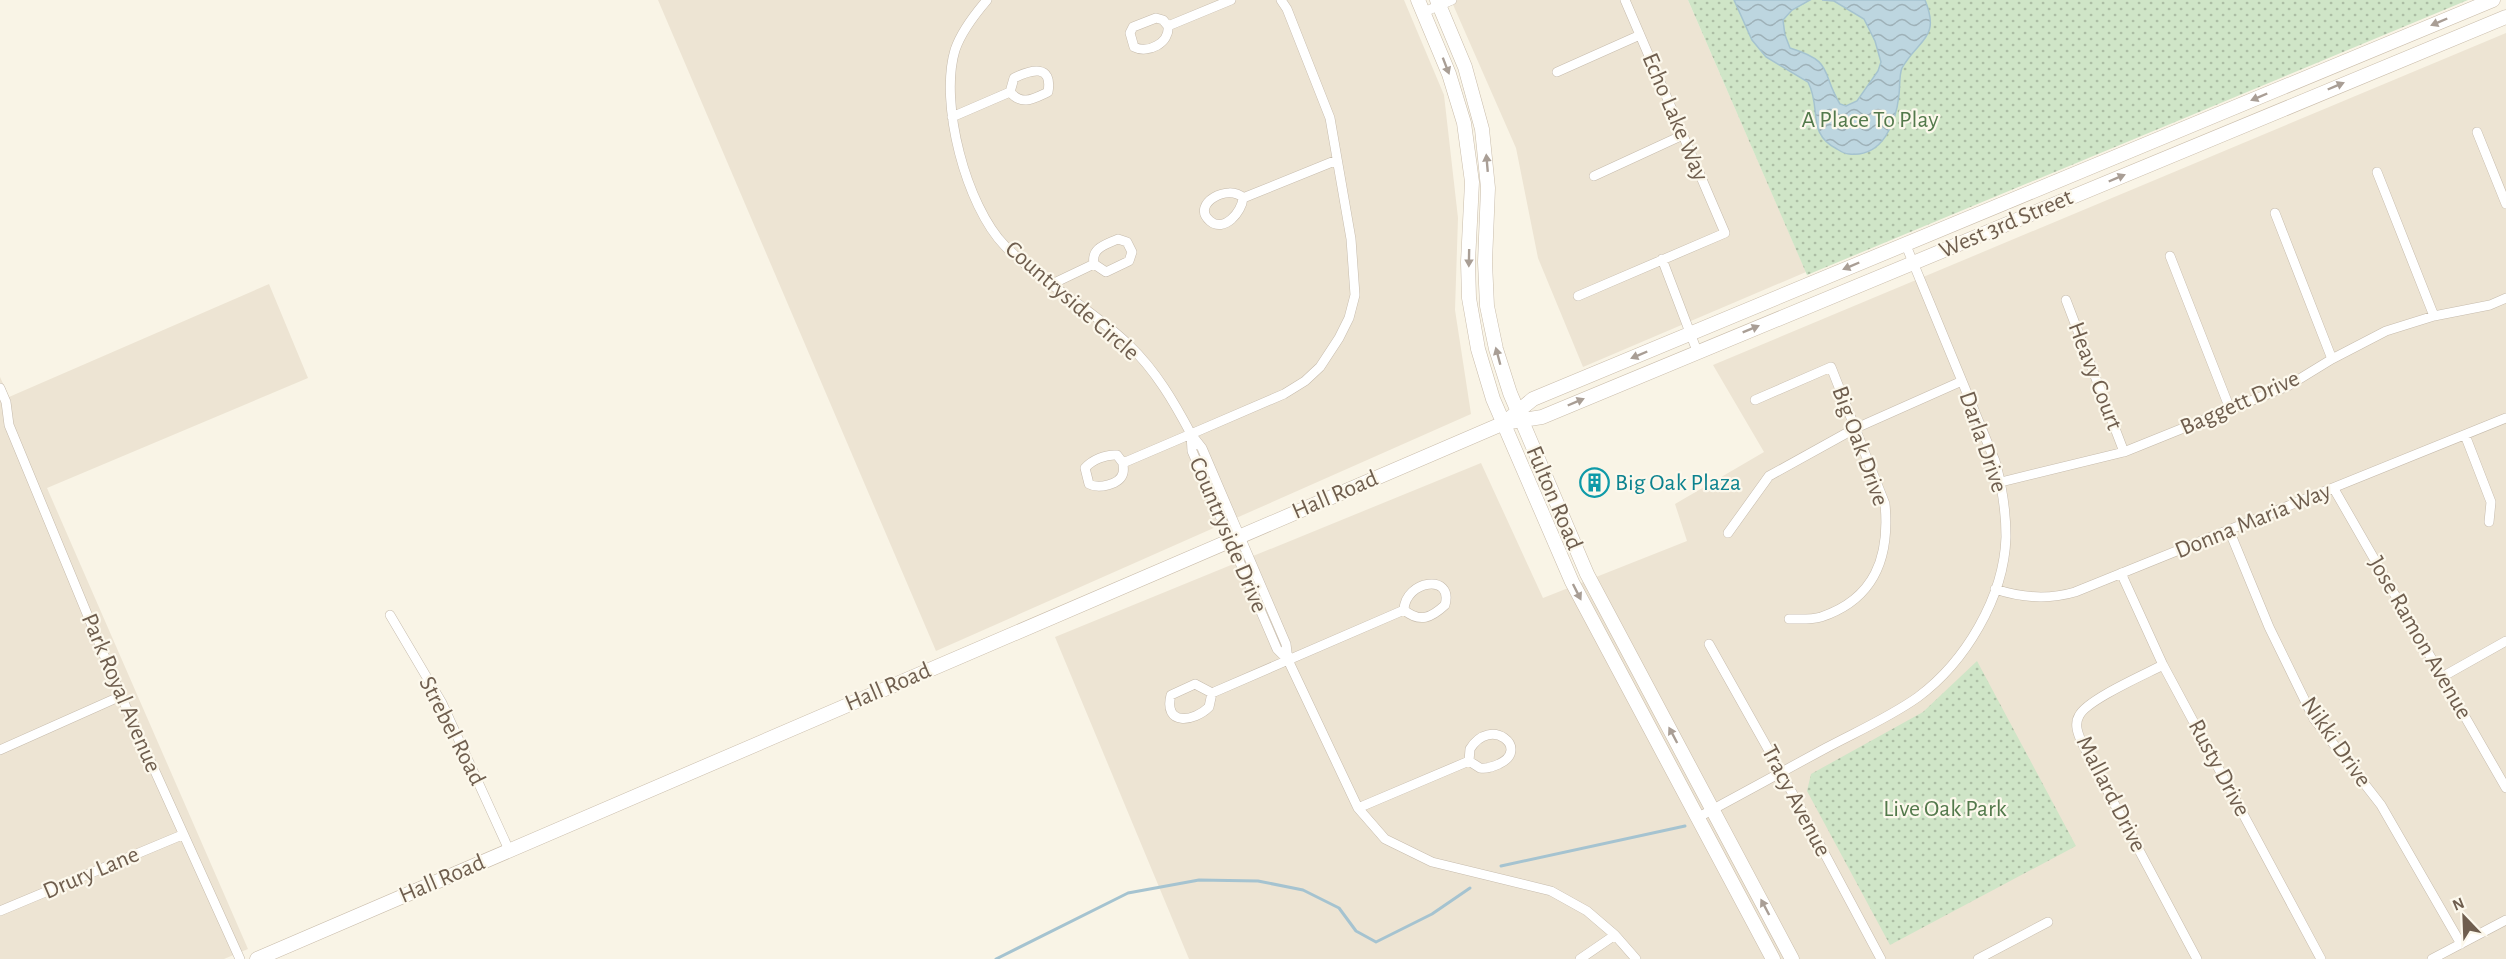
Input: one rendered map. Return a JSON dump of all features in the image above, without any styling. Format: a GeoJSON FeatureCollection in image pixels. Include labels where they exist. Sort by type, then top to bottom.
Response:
{"type":"FeatureCollection","features":[{"type":"Feature","properties":{"kind":"main road","name":"West 3rd Street"},"geometry":{"type":"LineString","coordinates":[[1504,423],[1519,416],[1533,399],[2493,0]]}},
{"type":"Feature","properties":{"kind":"main road","name":"Fulton Road"},"geometry":{"type":"LineString","coordinates":[[1438,3],[1465,67],[1482,129],[1488,188],[1485,262],[1487,306],[1499,362],[1519,416],[1582,565],[1792,959]]}},
{"type":"Feature","properties":{"kind":"main road","name":"Fulton Road"},"geometry":{"type":"LineString","coordinates":[[1421,6],[1449,74],[1464,123],[1472,182],[1468,262],[1472,317],[1483,367],[1504,423],[1572,582],[1773,959]]}},
{"type":"Feature","properties":{"kind":"main road","name":"West 3rd Street"},"geometry":{"type":"LineString","coordinates":[[1519,416],[1542,417],[2506,17]]}},
{"type":"Feature","properties":{"kind":"main road","name":"Hall Road"},"geometry":{"type":"LineString","coordinates":[[258,959],[1504,423]]}},
{"type":"Feature","properties":{"kind":"street","name":"Countryside Circle"},"geometry":{"type":"LineString","coordinates":[[987,0],[968,25],[956,48],[950,76],[952,117],[964,170],[976,204],[1003,244],[1129,345],[1154,373],[1174,402],[1191,434]]}},
{"type":"Feature","properties":{"kind":"street"},"geometry":{"type":"LineString","coordinates":[[1168,26],[1231,0]]}},
{"type":"Feature","properties":{"kind":"street"},"geometry":{"type":"LineString","coordinates":[[1123,463],[1284,394],[1305,381],[1320,367],[1339,338],[1348,318],[1355,295],[1355,279],[1330,118],[1287,9],[1281,0]]}},
{"type":"Feature","properties":{"kind":"street"},"geometry":{"type":"LineString","coordinates":[[1421,6],[1452,0]]}},
{"type":"Feature","properties":{"kind":"street","name":"Echo Lake Way"},"geometry":{"type":"LineString","coordinates":[[1625,0],[1725,233],[1662,259]]}},
{"type":"Feature","properties":{"kind":"street"},"geometry":{"type":"LineString","coordinates":[[1557,72],[1640,35]]}},
{"type":"Feature","properties":{"kind":"street"},"geometry":{"type":"LineString","coordinates":[[952,117],[1010,92]]}},
{"type":"Feature","properties":{"kind":"street"},"geometry":{"type":"LineString","coordinates":[[2477,132],[2506,204]]}},
{"type":"Feature","properties":{"kind":"street"},"geometry":{"type":"LineString","coordinates":[[1594,176],[1683,135]]}},
{"type":"Feature","properties":{"kind":"street"},"geometry":{"type":"LineString","coordinates":[[1244,198],[1338,160]]}},
{"type":"Feature","properties":{"kind":"street"},"geometry":{"type":"LineString","coordinates":[[2377,172],[2434,316]]}},
{"type":"Feature","properties":{"kind":"street"},"geometry":{"type":"LineString","coordinates":[[2275,213],[2332,359]]}},
{"type":"Feature","properties":{"kind":"street","name":"Darla Drive"},"geometry":{"type":"LineString","coordinates":[[1697,818],[1902,707],[1933,684],[1962,655],[1974,636],[1995,589],[2006,540],[2001,482],[1995,461],[1905,243]]}},
{"type":"Feature","properties":{"kind":"street"},"geometry":{"type":"LineString","coordinates":[[2170,256],[2230,409]]}},
{"type":"Feature","properties":{"kind":"street"},"geometry":{"type":"LineString","coordinates":[[1578,296],[1662,259],[1697,351]]}},
{"type":"Feature","properties":{"kind":"street"},"geometry":{"type":"LineString","coordinates":[[1052,284],[1094,264]]}},
{"type":"Feature","properties":{"kind":"street","name":"Baggett Drive"},"geometry":{"type":"LineString","coordinates":[[2001,482],[2124,453],[2288,386],[2332,359],[2386,331],[2434,316],[2490,305],[2506,298]]}},
{"type":"Feature","properties":{"kind":"street","name":"Heavy Court"},"geometry":{"type":"LineString","coordinates":[[2066,300],[2124,453]]}},
{"type":"Feature","properties":{"kind":"street","name":"Big Oak Drive"},"geometry":{"type":"LineString","coordinates":[[1755,400],[1831,367],[1885,504],[1887,528],[1885,550],[1864,590],[1847,606],[1819,618],[1789,619]]}},
{"type":"Feature","properties":{"kind":"street"},"geometry":{"type":"LineString","coordinates":[[1728,533],[1769,476],[1854,429],[1962,381]]}},
{"type":"Feature","properties":{"kind":"street","name":"Park Royal Avenue"},"geometry":{"type":"LineString","coordinates":[[0,388],[6,402],[4,427],[182,835],[240,959]]}},
{"type":"Feature","properties":{"kind":"street","name":"Donna Maria Way"},"geometry":{"type":"LineString","coordinates":[[1995,589],[2023,596],[2053,597],[2086,588],[2506,418]]}},
{"type":"Feature","properties":{"kind":"street","name":"Countryside Drive"},"geometry":{"type":"LineString","coordinates":[[1191,434],[1202,448],[1235,538],[1286,644],[1288,660],[1358,808],[1385,839],[1432,862],[1551,891],[1587,911],[1616,935],[1636,959]]}},
{"type":"Feature","properties":{"kind":"street"},"geometry":{"type":"LineString","coordinates":[[2465,435],[2492,501],[2489,522]]}},
{"type":"Feature","properties":{"kind":"street","name":"Jose Ramon Avenue"},"geometry":{"type":"LineString","coordinates":[[2334,489],[2506,788]]}},
{"type":"Feature","properties":{"kind":"street","name":"Nikki Drive"},"geometry":{"type":"LineString","coordinates":[[2229,530],[2269,627],[2314,719],[2381,805],[2462,944]]}},
{"type":"Feature","properties":{"kind":"street","name":"Rusty Drive"},"geometry":{"type":"LineString","coordinates":[[2121,573],[2163,665],[2321,959]]}},
{"type":"Feature","properties":{"kind":"street"},"geometry":{"type":"LineString","coordinates":[[1435,583],[1439,584],[1445,592],[1447,599],[1445,605],[1439,611],[1424,618],[1417,618],[1404,610],[1408,596],[1417,588],[1435,583]]}},
{"type":"Feature","properties":{"kind":"street"},"geometry":{"type":"LineString","coordinates":[[1212,693],[1404,610]]}},
{"type":"Feature","properties":{"kind":"street","name":"Strebel Road"},"geometry":{"type":"LineString","coordinates":[[390,615],[442,703],[509,850]]}},
{"type":"Feature","properties":{"kind":"street"},"geometry":{"type":"LineString","coordinates":[[2442,677],[2506,641]]}},
{"type":"Feature","properties":{"kind":"street","name":"Tracy Avenue"},"geometry":{"type":"LineString","coordinates":[[1709,644],[1781,772],[1881,959]]}},
{"type":"Feature","properties":{"kind":"street","name":"Mallard Drive"},"geometry":{"type":"LineString","coordinates":[[2163,665],[2090,704],[2080,713],[2076,725],[2082,743],[2197,959]]}},
{"type":"Feature","properties":{"kind":"street"},"geometry":{"type":"LineString","coordinates":[[1195,684],[1212,693],[1209,707],[1192,718],[1183,720],[1177,718],[1171,711],[1169,702],[1171,695],[1185,687],[1195,684]]}},
{"type":"Feature","properties":{"kind":"street"},"geometry":{"type":"LineString","coordinates":[[0,750],[121,696]]}},
{"type":"Feature","properties":{"kind":"street"},"geometry":{"type":"LineString","coordinates":[[1497,734],[1504,736],[1508,741],[1511,750],[1507,760],[1486,769],[1473,765],[1469,761],[1470,749],[1481,738],[1497,734]]}},
{"type":"Feature","properties":{"kind":"street"},"geometry":{"type":"LineString","coordinates":[[1358,808],[1469,761]]}},
{"type":"Feature","properties":{"kind":"street","name":"Drury Lane"},"geometry":{"type":"LineString","coordinates":[[0,911],[182,835]]}},
{"type":"Feature","properties":{"kind":"street"},"geometry":{"type":"LineString","coordinates":[[2432,959],[2506,920]]}},
{"type":"Feature","properties":{"kind":"street"},"geometry":{"type":"LineString","coordinates":[[1978,959],[2048,921]]}},
{"type":"Feature","properties":{"kind":"street"},"geometry":{"type":"LineString","coordinates":[[1580,959],[1616,935]]}},
{"type":"Feature","properties":{"kind":"shaded area"},"geometry":{"type":"Polygon","coordinates":[[[658,0],[1404,0],[1444,95],[1458,218],[1455,310],[1471,414],[936,651],[658,0]]]}},
{"type":"Feature","properties":{"kind":"shaded area"},"geometry":{"type":"Polygon","coordinates":[[[1451,0],[1688,0],[1806,272],[1583,367],[1538,258],[1516,148],[1451,0]]]}},
{"type":"Feature","properties":{"kind":"shaded area"},"geometry":{"type":"Polygon","coordinates":[[[2506,33],[2506,959],[1189,959],[1055,637],[1481,463],[1543,598],[1687,541],[1675,504],[1764,452],[1713,365],[2506,33]]]}},
{"type":"Feature","properties":{"kind":"shaded area"},"geometry":{"type":"Polygon","coordinates":[[[269,284],[308,378],[47,488],[248,949],[224,959],[0,959],[0,377],[9,397],[269,284]]]}},
{"type":"Feature","properties":{"kind":"green space","name":"A Place To Play"},"geometry":{"type":"Polygon","coordinates":[[[1688,0],[2468,0],[1807,275],[1688,0]]]}},
{"type":"Feature","properties":{"kind":"green space","name":"Live Oak Park"},"geometry":{"type":"Polygon","coordinates":[[[1977,661],[2076,846],[1890,945],[1807,791],[1811,774],[1923,712],[1977,661]]]}},
{"type":"Feature","properties":{"kind":"water"},"geometry":{"type":"Polygon","coordinates":[[[1734,0],[1810,0],[1792,10],[1783,20],[1785,35],[1790,48],[1820,63],[1840,104],[1846,106],[1857,101],[1878,71],[1881,62],[1875,41],[1864,19],[1834,1],[1822,0],[1925,0],[1929,13],[1929,31],[1902,68],[1895,116],[1886,136],[1879,144],[1861,154],[1846,154],[1827,143],[1818,128],[1808,82],[1766,57],[1752,40],[1734,0]]]}},
{"type":"Feature","properties":{"kind":"waterway"},"geometry":{"type":"LineString","coordinates":[[1501,866],[1685,826]]}},
{"type":"Feature","properties":{"kind":"waterway"},"geometry":{"type":"LineString","coordinates":[[996,959],[1128,893],[1199,880],[1258,881],[1303,890],[1339,908],[1356,931],[1376,942],[1432,914],[1470,888]]}},
{"type":"Feature","properties":{"kind":"place","name":"Big Oak Plaza"},"geometry":{"type":"Point","coordinates":[1594,483]}}]}
